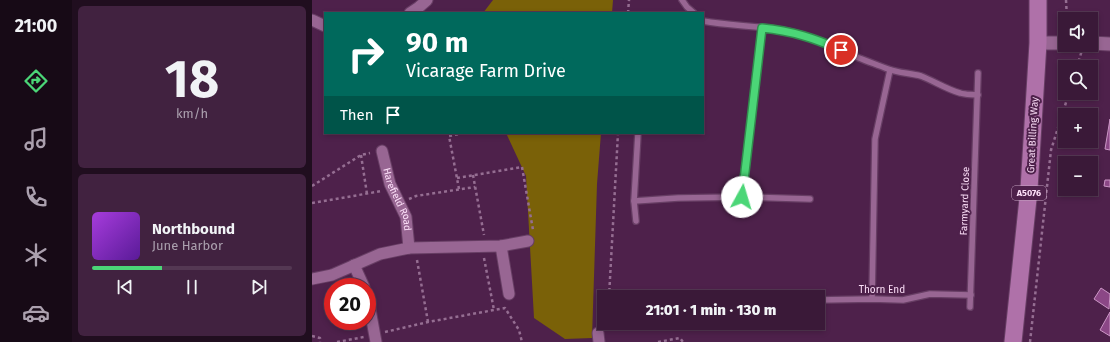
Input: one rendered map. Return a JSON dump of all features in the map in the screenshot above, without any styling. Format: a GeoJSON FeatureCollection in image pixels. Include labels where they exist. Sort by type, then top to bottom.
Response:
{"type":"FeatureCollection","features":[{"type":"Feature","properties":{"kind":"main road","name":"Great Billing Way"},"geometry":{"type":"LineString","coordinates":[[1013,342],[1029,189],[1038,43],[1038,0]]}},
{"type":"Feature","properties":{"kind":"street"},"geometry":{"type":"LineString","coordinates":[[412,12],[427,0]]}},
{"type":"Feature","properties":{"kind":"street"},"geometry":{"type":"LineString","coordinates":[[312,20],[324,26]]}},
{"type":"Feature","properties":{"kind":"street"},"geometry":{"type":"LineString","coordinates":[[1038,43],[1058,43]]}},
{"type":"Feature","properties":{"kind":"street"},"geometry":{"type":"LineString","coordinates":[[1098,43],[1110,44]]}},
{"type":"Feature","properties":{"kind":"street","name":"Harefield Road"},"geometry":{"type":"LineString","coordinates":[[382,151],[390,184],[406,216],[412,248]]}},
{"type":"Feature","properties":{"kind":"street"},"geometry":{"type":"LineString","coordinates":[[312,279],[332,275],[380,254],[412,248],[501,246],[528,241]]}},
{"type":"Feature","properties":{"kind":"street"},"geometry":{"type":"LineString","coordinates":[[501,246],[509,294]]}},
{"type":"Feature","properties":{"kind":"street"},"geometry":{"type":"LineString","coordinates":[[354,265],[360,278]]}},
{"type":"Feature","properties":{"kind":"lane"},"geometry":{"type":"LineString","coordinates":[[682,0],[687,8],[693,12]]}},
{"type":"Feature","properties":{"kind":"lane"},"geometry":{"type":"LineString","coordinates":[[704,21],[778,29],[801,34],[822,41],[861,59],[890,70],[919,76],[962,94],[978,95]]}},
{"type":"Feature","properties":{"kind":"lane"},"geometry":{"type":"LineString","coordinates":[[742,197],[762,28]]}},
{"type":"Feature","properties":{"kind":"lane"},"geometry":{"type":"LineString","coordinates":[[872,299],[875,139],[890,70]]}},
{"type":"Feature","properties":{"kind":"lane","name":"Farmyard Close"},"geometry":{"type":"LineString","coordinates":[[970,307],[978,73]]}},
{"type":"Feature","properties":{"kind":"lane"},"geometry":{"type":"LineString","coordinates":[[636,221],[634,201],[638,134]]}},
{"type":"Feature","properties":{"kind":"lane"},"geometry":{"type":"LineString","coordinates":[[634,201],[678,198],[742,197],[810,199]]}},
{"type":"Feature","properties":{"kind":"lane","name":"Thorn End"},"geometry":{"type":"LineString","coordinates":[[825,300],[903,300],[930,294],[971,295]]}},
{"type":"Feature","properties":{"kind":"path"},"geometry":{"type":"LineString","coordinates":[[628,12],[629,0]]}},
{"type":"Feature","properties":{"kind":"path"},"geometry":{"type":"LineString","coordinates":[[1066,0],[1067,12]]}},
{"type":"Feature","properties":{"kind":"path"},"geometry":{"type":"LineString","coordinates":[[1030,342],[1051,150],[1067,100]]}},
{"type":"Feature","properties":{"kind":"path"},"geometry":{"type":"LineString","coordinates":[[459,189],[449,136],[460,134]]}},
{"type":"Feature","properties":{"kind":"path"},"geometry":{"type":"LineString","coordinates":[[609,290],[618,134]]}},
{"type":"Feature","properties":{"kind":"path"},"geometry":{"type":"LineString","coordinates":[[312,186],[361,155],[382,151]]}},
{"type":"Feature","properties":{"kind":"path"},"geometry":{"type":"LineString","coordinates":[[361,155],[367,194]]}},
{"type":"Feature","properties":{"kind":"path"},"geometry":{"type":"LineString","coordinates":[[457,178],[522,166],[535,239],[528,241]]}},
{"type":"Feature","properties":{"kind":"path"},"geometry":{"type":"LineString","coordinates":[[473,175],[494,310]]}},
{"type":"Feature","properties":{"kind":"path"},"geometry":{"type":"LineString","coordinates":[[399,202],[416,196],[475,186]]}},
{"type":"Feature","properties":{"kind":"path"},"geometry":{"type":"LineString","coordinates":[[312,203],[393,190]]}},
{"type":"Feature","properties":{"kind":"path"},"geometry":{"type":"LineString","coordinates":[[412,248],[428,322]]}},
{"type":"Feature","properties":{"kind":"path"},"geometry":{"type":"LineString","coordinates":[[337,342],[376,338],[428,322],[505,308],[519,330],[522,342]]}},
{"type":"Feature","properties":{"kind":"path"},"geometry":{"type":"LineString","coordinates":[[312,336],[320,338],[320,342]]}},
{"type":"Feature","properties":{"kind":"path"},"geometry":{"type":"LineString","coordinates":[[658,342],[680,338],[683,342]]}},
{"type":"Feature","properties":{"kind":"shaded area"},"geometry":{"type":"Polygon","coordinates":[[[493,0],[613,0],[612,12],[484,12],[493,0]]]}},
{"type":"Feature","properties":{"kind":"shaded area"},"geometry":{"type":"Polygon","coordinates":[[[506,134],[601,134],[597,184],[592,338],[565,339],[534,318],[526,176],[506,134]]]}},
{"type":"Feature","properties":{"kind":"building"},"geometry":{"type":"Polygon","coordinates":[[[1110,119],[1110,150],[1105,149],[1110,119]]]}},
{"type":"Feature","properties":{"kind":"building"},"geometry":{"type":"Polygon","coordinates":[[[1105,180],[1110,180],[1110,187],[1104,186],[1105,180]]]}},
{"type":"Feature","properties":{"kind":"building"},"geometry":{"type":"Polygon","coordinates":[[[1101,288],[1110,294],[1109,309],[1094,299],[1101,288]]]}},
{"type":"Feature","properties":{"kind":"building"},"geometry":{"type":"Polygon","coordinates":[[[1110,312],[1110,336],[1100,330],[1110,312]]]}},
{"type":"Feature","properties":{"kind":"route"},"geometry":{"type":"LineString","coordinates":[[742,197],[762,28],[778,29],[801,34],[822,41],[841,50]]}}]}
